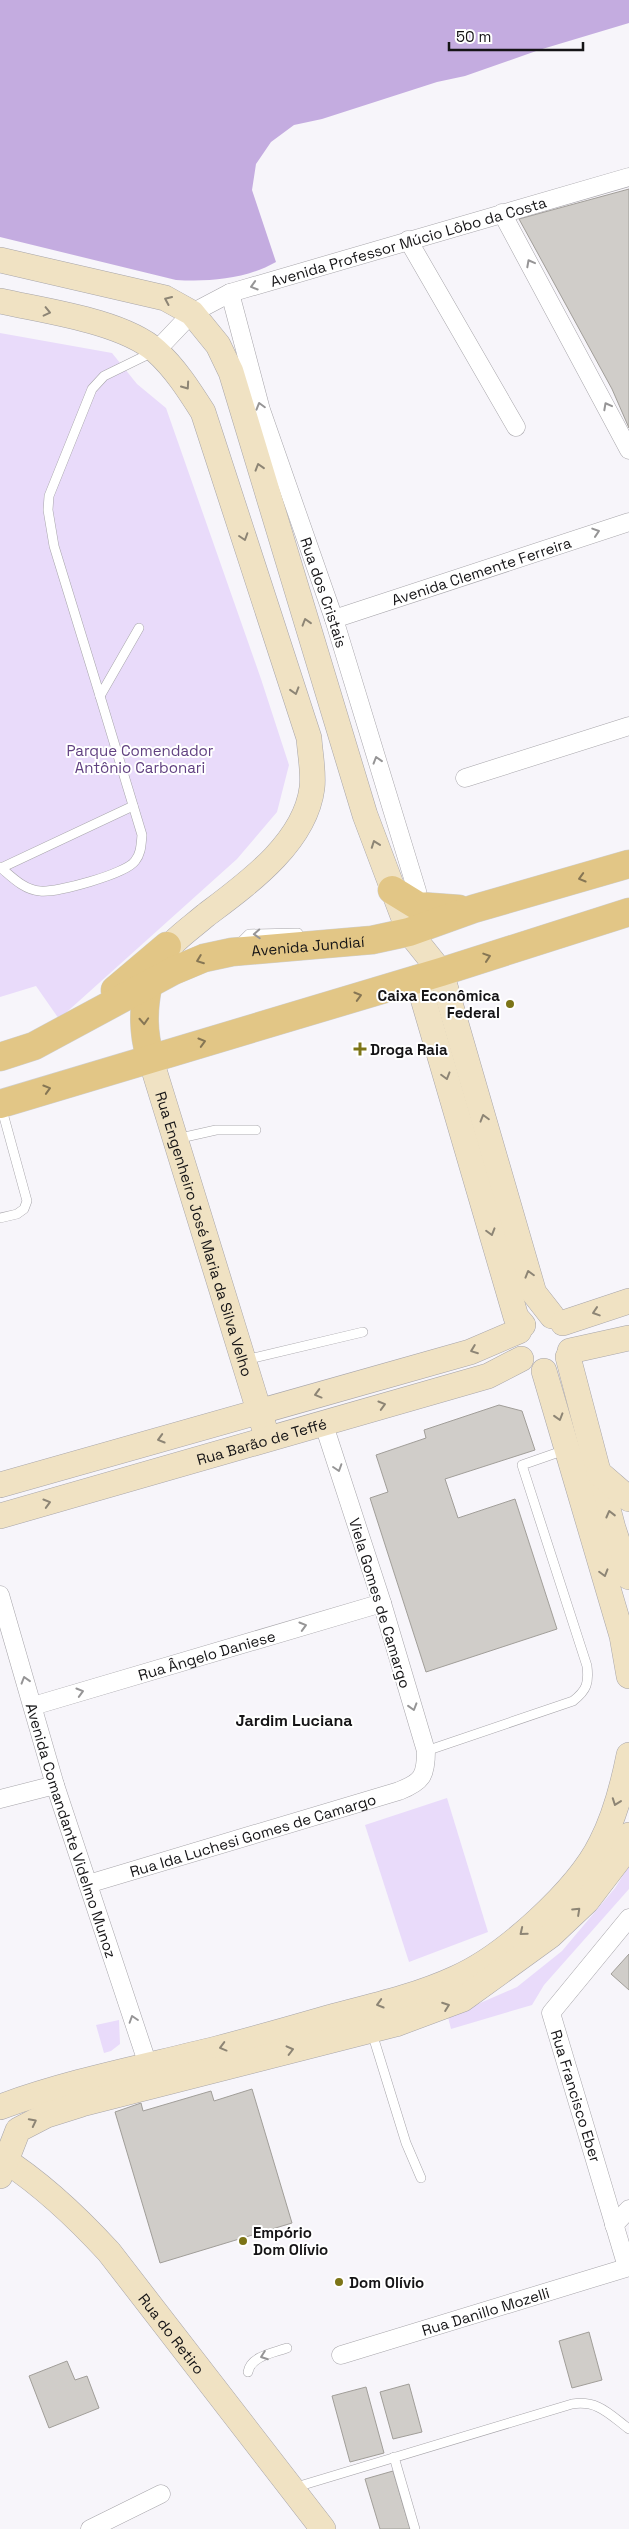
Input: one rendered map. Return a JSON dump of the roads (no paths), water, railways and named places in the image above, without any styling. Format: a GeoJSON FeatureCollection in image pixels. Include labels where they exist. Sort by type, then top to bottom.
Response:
{"type":"FeatureCollection","features":[{"type":"Feature","properties":{"kind":"main road"},"geometry":{"type":"LineString","coordinates":[[0,260],[165,298],[192,313],[218,345],[231,372],[365,815],[404,890],[418,906],[474,909]]}},
{"type":"Feature","properties":{"kind":"main road"},"geometry":{"type":"LineString","coordinates":[[0,301],[116,328],[142,341],[156,351],[185,383],[203,412],[309,738],[312,788],[305,812],[285,845],[236,892],[167,946],[70,1028]]}},
{"type":"Feature","properties":{"kind":"main road","name":"Avenida Jundiaí"},"geometry":{"type":"LineString","coordinates":[[0,1056],[34,1046],[173,971],[204,958],[232,952],[330,938],[372,940],[409,932],[474,909],[629,864]]}},
{"type":"Feature","properties":{"kind":"main road"},"geometry":{"type":"LineString","coordinates":[[404,890],[409,932],[429,975],[534,1292],[570,1336],[569,1354],[580,1446],[629,1676]]}},
{"type":"Feature","properties":{"kind":"main road"},"geometry":{"type":"LineString","coordinates":[[0,1104],[150,1057],[429,975],[629,912]]}},
{"type":"Feature","properties":{"kind":"main road"},"geometry":{"type":"LineString","coordinates":[[150,1057],[144,1036],[143,1010],[151,973],[167,946]]}},
{"type":"Feature","properties":{"kind":"main road"},"geometry":{"type":"LineString","coordinates":[[429,975],[516,1317],[521,1328]]}},
{"type":"Feature","properties":{"kind":"main road","name":"Rua Engenheiro José Maria da Silva Velho"},"geometry":{"type":"LineString","coordinates":[[150,1057],[268,1438]]}},
{"type":"Feature","properties":{"kind":"main road"},"geometry":{"type":"LineString","coordinates":[[629,1302],[558,1320],[536,1316],[521,1328],[516,1345],[521,1359],[532,1368],[544,1371],[558,1366],[569,1354],[629,1338]]}},
{"type":"Feature","properties":{"kind":"main road","name":"Rua Barão de Teffé"},"geometry":{"type":"LineString","coordinates":[[11,1482],[258,1410],[470,1352],[521,1328]]}},
{"type":"Feature","properties":{"kind":"main road","name":"Rua Barão de Teffé"},"geometry":{"type":"LineString","coordinates":[[3,1515],[488,1376],[521,1359]]}},
{"type":"Feature","properties":{"kind":"main road"},"geometry":{"type":"LineString","coordinates":[[544,1371],[580,1446],[599,1473],[629,1499]]}},
{"type":"Feature","properties":{"kind":"main road"},"geometry":{"type":"LineString","coordinates":[[599,1473],[629,1577]]}},
{"type":"Feature","properties":{"kind":"main road"},"geometry":{"type":"LineString","coordinates":[[3,1515],[13,1491],[11,1482]]}},
{"type":"Feature","properties":{"kind":"main road"},"geometry":{"type":"LineString","coordinates":[[0,2107],[35,2094],[217,2049],[386,2002],[457,1978],[494,1955],[536,1921],[571,1887],[601,1844],[624,1782],[629,1755]]}},
{"type":"Feature","properties":{"kind":"main road"},"geometry":{"type":"LineString","coordinates":[[2,2164],[18,2130],[47,2115],[136,2089],[396,2024],[463,1999],[550,1936],[587,1901],[622,1854],[629,1835]]}},
{"type":"Feature","properties":{"kind":"main road"},"geometry":{"type":"LineString","coordinates":[[136,2089],[148,2065]]}},
{"type":"Feature","properties":{"kind":"main road","name":"Rua do Retiro"},"geometry":{"type":"LineString","coordinates":[[2,2164],[28,2174],[64,2206],[109,2252],[323,2529]]}},
{"type":"Feature","properties":{"kind":"street","name":"Avenida Professor Múcio Lôbo da Costa"},"geometry":{"type":"LineString","coordinates":[[156,351],[192,313],[230,293],[502,212],[629,177]]}},
{"type":"Feature","properties":{"kind":"street"},"geometry":{"type":"LineString","coordinates":[[502,212],[629,450]]}},
{"type":"Feature","properties":{"kind":"street"},"geometry":{"type":"LineString","coordinates":[[408,240],[516,427]]}},
{"type":"Feature","properties":{"kind":"street","name":"Rua dos Cristais"},"geometry":{"type":"LineString","coordinates":[[230,293],[261,410],[334,619],[391,806],[404,890]]}},
{"type":"Feature","properties":{"kind":"street","name":"Avenida Clemente Ferreira"},"geometry":{"type":"LineString","coordinates":[[334,619],[629,522]]}},
{"type":"Feature","properties":{"kind":"street"},"geometry":{"type":"LineString","coordinates":[[465,778],[629,726]]}},
{"type":"Feature","properties":{"kind":"street"},"geometry":{"type":"LineString","coordinates":[[365,815],[391,806]]}},
{"type":"Feature","properties":{"kind":"street","name":"Viela Gomes de Camargo"},"geometry":{"type":"LineString","coordinates":[[323,1422],[382,1603],[426,1751],[426,1769],[416,1784]]}},
{"type":"Feature","properties":{"kind":"street","name":"Avenida Comandante Videlmo Munoz"},"geometry":{"type":"LineString","coordinates":[[0,1595],[55,1785],[148,2065]]}},
{"type":"Feature","properties":{"kind":"street","name":"Rua Ângelo Daniese"},"geometry":{"type":"LineString","coordinates":[[33,1706],[382,1603]]}},
{"type":"Feature","properties":{"kind":"street","name":"Rua Ida Luchesi Gomes de Camargo"},"geometry":{"type":"LineString","coordinates":[[88,1884],[399,1791],[416,1784]]}},
{"type":"Feature","properties":{"kind":"street"},"geometry":{"type":"LineString","coordinates":[[0,1799],[55,1785]]}},
{"type":"Feature","properties":{"kind":"street","name":"Rua Francisco Eber"},"geometry":{"type":"LineString","coordinates":[[628,2267],[551,2013],[629,1918]]}},
{"type":"Feature","properties":{"kind":"street"},"geometry":{"type":"LineString","coordinates":[[614,2225],[629,2209]]}},
{"type":"Feature","properties":{"kind":"street","name":"Rua Danillo Mozelli"},"geometry":{"type":"LineString","coordinates":[[341,2355],[628,2267]]}},
{"type":"Feature","properties":{"kind":"street"},"geometry":{"type":"LineString","coordinates":[[90,2529],[161,2494]]}},
{"type":"Feature","properties":{"kind":"lane"},"geometry":{"type":"LineString","coordinates":[[133,806],[1,868],[25,887],[39,891],[55,890],[125,870],[135,862],[141,849],[142,835],[54,546],[48,510],[49,496],[92,389],[104,376],[156,351]]}},
{"type":"Feature","properties":{"kind":"lane"},"geometry":{"type":"LineString","coordinates":[[100,696],[139,628]]}},
{"type":"Feature","properties":{"kind":"lane"},"geometry":{"type":"LineString","coordinates":[[232,952],[249,934],[307,933]]}},
{"type":"Feature","properties":{"kind":"lane"},"geometry":{"type":"LineString","coordinates":[[0,1104],[27,1201],[24,1209],[17,1214],[0,1218]]}},
{"type":"Feature","properties":{"kind":"lane"},"geometry":{"type":"LineString","coordinates":[[175,1139],[216,1130],[256,1130]]}},
{"type":"Feature","properties":{"kind":"lane"},"geometry":{"type":"LineString","coordinates":[[243,1360],[363,1332]]}},
{"type":"Feature","properties":{"kind":"lane"},"geometry":{"type":"LineString","coordinates":[[426,1751],[573,1701],[586,1687],[588,1682],[587,1666],[522,1465],[580,1446]]}},
{"type":"Feature","properties":{"kind":"lane"},"geometry":{"type":"LineString","coordinates":[[371,2030],[406,2142],[421,2178]]}},
{"type":"Feature","properties":{"kind":"lane"},"geometry":{"type":"LineString","coordinates":[[248,2372],[249,2365],[255,2360],[287,2348]]}},
{"type":"Feature","properties":{"kind":"lane"},"geometry":{"type":"LineString","coordinates":[[290,2488],[572,2404],[586,2402],[599,2406],[629,2429]]}},
{"type":"Feature","properties":{"kind":"lane"},"geometry":{"type":"LineString","coordinates":[[394,2457],[415,2529]]}},
{"type":"Feature","properties":{"kind":"place","name":"Caixa Econômica Federal"},"geometry":{"type":"Point","coordinates":[510,1004]}},
{"type":"Feature","properties":{"kind":"place","name":"Droga Raia"},"geometry":{"type":"Point","coordinates":[360,1049]}},
{"type":"Feature","properties":{"kind":"place","name":"Empório Dom Olívio"},"geometry":{"type":"Point","coordinates":[243,2241]}},
{"type":"Feature","properties":{"kind":"place","name":"Dom Olívio"},"geometry":{"type":"Point","coordinates":[339,2282]}},
{"type":"Feature","properties":{"kind":"district","name":"Jardim Luciana"},"geometry":{"type":"Point","coordinates":[294,1720]}},
{"type":"Feature","properties":{"kind":"park label","name":"Parque Comendador Antônio Carbonari"},"geometry":{"type":"Point","coordinates":[140,758]}}]}
